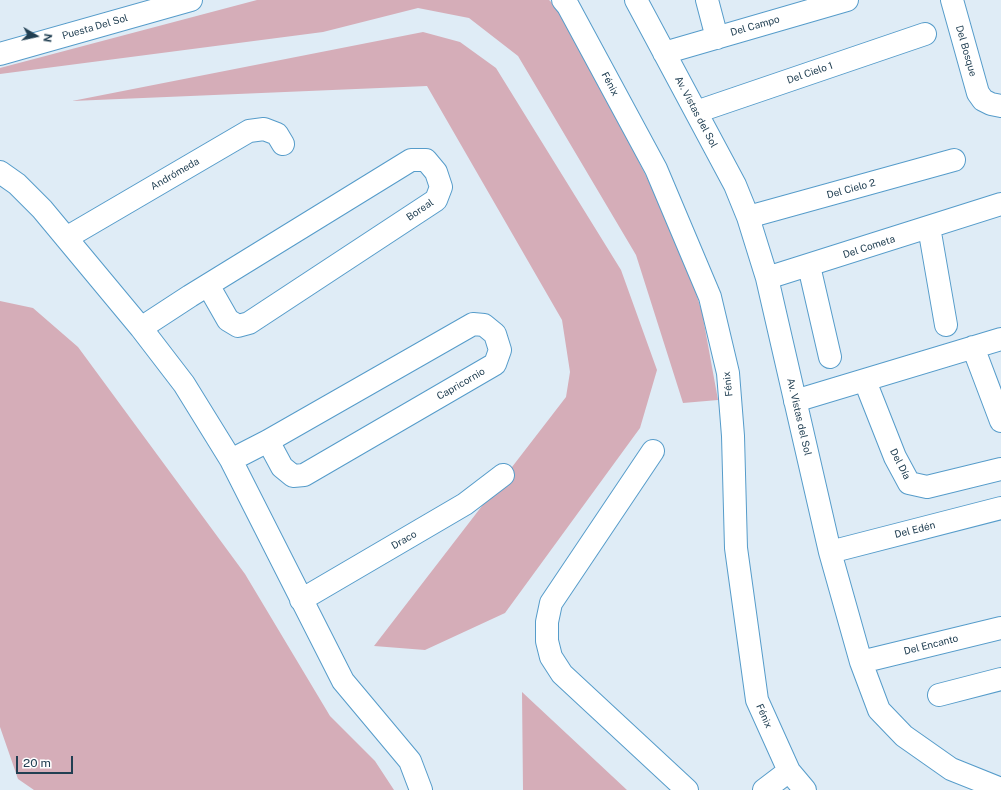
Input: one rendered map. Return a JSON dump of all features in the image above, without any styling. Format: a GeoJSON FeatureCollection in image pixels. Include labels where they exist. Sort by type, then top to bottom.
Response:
{"type":"FeatureCollection","features":[{"type":"Feature","properties":{"kind":"street","name":"Puesta Del Sol"},"geometry":{"type":"LineString","coordinates":[[0,54],[190,0]]}},
{"type":"Feature","properties":{"kind":"street","name":"Fénix"},"geometry":{"type":"LineString","coordinates":[[563,0],[568,6],[656,169],[710,297],[728,373],[733,436],[736,548],[757,700],[789,770],[805,790]]}},
{"type":"Feature","properties":{"kind":"street","name":"Av. Vistas del Sol"},"geometry":{"type":"LineString","coordinates":[[636,0],[735,185],[748,217],[767,278],[830,552],[861,662],[879,710],[904,736],[951,769],[1001,789]]}},
{"type":"Feature","properties":{"kind":"street"},"geometry":{"type":"LineString","coordinates":[[707,0],[717,38]]}},
{"type":"Feature","properties":{"kind":"street","name":"Del Campo"},"geometry":{"type":"LineString","coordinates":[[664,53],[847,0]]}},
{"type":"Feature","properties":{"kind":"street","name":"Del Bosque"},"geometry":{"type":"LineString","coordinates":[[952,0],[978,93],[992,103]]}},
{"type":"Feature","properties":{"kind":"street","name":"Del Cielo 1"},"geometry":{"type":"LineString","coordinates":[[696,112],[925,34]]}},
{"type":"Feature","properties":{"kind":"street","name":"Andrómeda"},"geometry":{"type":"LineString","coordinates":[[66,238],[249,131],[264,129],[277,134],[284,144]]}},
{"type":"Feature","properties":{"kind":"street","name":"Boreal"},"geometry":{"type":"LineString","coordinates":[[141,328],[208,285],[411,160],[426,160],[436,172],[441,187],[436,200],[249,323],[238,326],[228,320],[208,285]]}},
{"type":"Feature","properties":{"kind":"street","name":"Del Cielo 2"},"geometry":{"type":"LineString","coordinates":[[748,217],[954,160]]}},
{"type":"Feature","properties":{"kind":"street"},"geometry":{"type":"LineString","coordinates":[[0,172],[17,184],[42,209],[141,328],[184,384],[231,460],[343,681],[410,761],[421,790]]}},
{"type":"Feature","properties":{"kind":"street","name":"Del Cometa"},"geometry":{"type":"LineString","coordinates":[[767,278],[809,266],[1001,204]]}},
{"type":"Feature","properties":{"kind":"street"},"geometry":{"type":"LineString","coordinates":[[929,228],[946,325]]}},
{"type":"Feature","properties":{"kind":"street"},"geometry":{"type":"LineString","coordinates":[[809,266],[830,358]]}},
{"type":"Feature","properties":{"kind":"street","name":"Capricornio"},"geometry":{"type":"LineString","coordinates":[[231,460],[268,441],[474,324],[484,325],[496,334],[500,350],[495,364],[304,475],[293,476],[282,467],[268,441]]}},
{"type":"Feature","properties":{"kind":"street"},"geometry":{"type":"LineString","coordinates":[[795,401],[1001,339]]}},
{"type":"Feature","properties":{"kind":"street"},"geometry":{"type":"LineString","coordinates":[[973,347],[1001,421]]}},
{"type":"Feature","properties":{"kind":"street","name":"Del Día"},"geometry":{"type":"LineString","coordinates":[[865,381],[895,457],[909,483],[927,487],[1001,470]]}},
{"type":"Feature","properties":{"kind":"street"},"geometry":{"type":"LineString","coordinates":[[653,451],[551,603],[547,622],[547,641],[552,657],[562,674],[687,790]]}},
{"type":"Feature","properties":{"kind":"street","name":"Draco"},"geometry":{"type":"LineString","coordinates":[[301,600],[465,504],[503,475]]}},
{"type":"Feature","properties":{"kind":"street","name":"Del Edén"},"geometry":{"type":"LineString","coordinates":[[830,552],[1001,508]]}},
{"type":"Feature","properties":{"kind":"street","name":"Del Encanto"},"geometry":{"type":"LineString","coordinates":[[861,662],[1001,628]]}},
{"type":"Feature","properties":{"kind":"street"},"geometry":{"type":"LineString","coordinates":[[939,695],[1001,679]]}},
{"type":"Feature","properties":{"kind":"street"},"geometry":{"type":"LineString","coordinates":[[764,790],[789,770]]}},
{"type":"Feature","properties":{"kind":"shaded area"},"geometry":{"type":"Polygon","coordinates":[[[257,0],[549,0],[566,16],[680,244],[702,312],[718,400],[683,403],[636,255],[518,56],[469,18],[418,8],[323,32],[0,74],[0,68],[257,0]]]}},
{"type":"Feature","properties":{"kind":"shaded area"},"geometry":{"type":"Polygon","coordinates":[[[423,32],[460,42],[496,68],[621,270],[657,370],[640,428],[505,613],[425,650],[374,646],[566,397],[570,372],[562,320],[427,86],[72,101],[423,32]]]}},
{"type":"Feature","properties":{"kind":"shaded area"},"geometry":{"type":"Polygon","coordinates":[[[0,301],[33,308],[78,347],[245,574],[330,716],[375,761],[394,790],[34,790],[18,779],[0,727],[0,301]]]}},
{"type":"Feature","properties":{"kind":"shaded area"},"geometry":{"type":"Polygon","coordinates":[[[522,692],[627,790],[523,790],[522,692]]]}}]}
